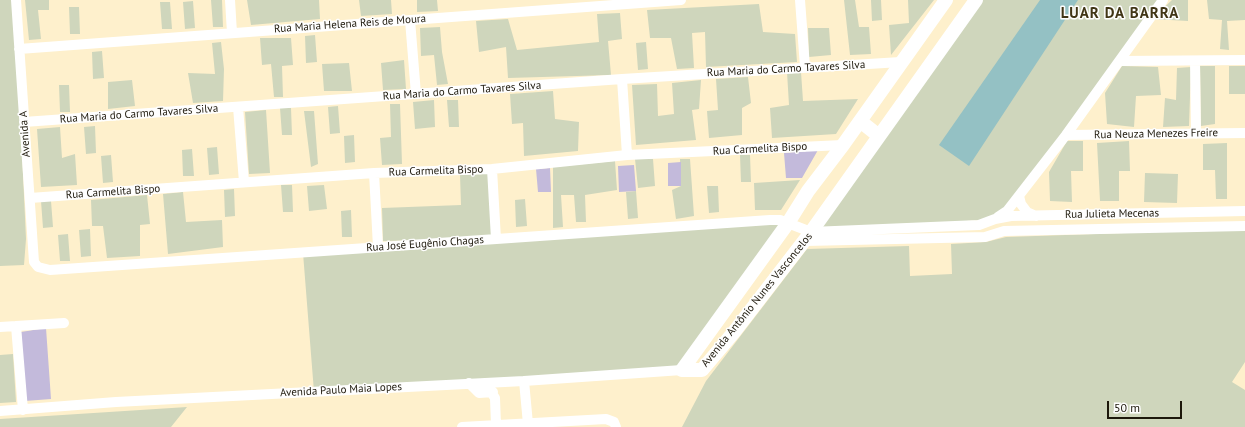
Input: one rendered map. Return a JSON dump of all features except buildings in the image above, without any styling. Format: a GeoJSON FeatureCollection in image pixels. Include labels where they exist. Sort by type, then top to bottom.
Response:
{"type":"FeatureCollection","features":[{"type":"Feature","properties":{"kind":"street","name":"Avenida A"},"geometry":{"type":"LineString","coordinates":[[16,0],[34,262],[38,267]]}},
{"type":"Feature","properties":{"kind":"street"},"geometry":{"type":"LineString","coordinates":[[230,0],[232,32]]}},
{"type":"Feature","properties":{"kind":"street","name":"Rua Maria Helena Reis de Moura"},"geometry":{"type":"LineString","coordinates":[[19,48],[410,20],[619,2],[681,0]]}},
{"type":"Feature","properties":{"kind":"street"},"geometry":{"type":"LineString","coordinates":[[800,0],[805,67]]}},
{"type":"Feature","properties":{"kind":"street","name":"Avenida Antônio Nunes Vasconcelos"},"geometry":{"type":"LineString","coordinates":[[682,370],[788,223],[808,191],[843,145],[900,62],[946,0]]}},
{"type":"Feature","properties":{"kind":"street","name":"Avenida Antônio Nunes Vasconcelos"},"geometry":{"type":"LineString","coordinates":[[682,370],[702,370],[734,332],[808,236],[976,0]]}},
{"type":"Feature","properties":{"kind":"street"},"geometry":{"type":"LineString","coordinates":[[995,219],[1007,211],[1066,136],[1121,61],[1163,0]]}},
{"type":"Feature","properties":{"kind":"street"},"geometry":{"type":"LineString","coordinates":[[410,20],[416,94]]}},
{"type":"Feature","properties":{"kind":"street"},"geometry":{"type":"LineString","coordinates":[[1121,61],[1245,60]]}},
{"type":"Feature","properties":{"kind":"street"},"geometry":{"type":"LineString","coordinates":[[1195,61],[1196,134]]}},
{"type":"Feature","properties":{"kind":"street","name":"Rua Maria do Carmo Tavares Silva"},"geometry":{"type":"LineString","coordinates":[[24,122],[622,79],[900,62]]}},
{"type":"Feature","properties":{"kind":"street"},"geometry":{"type":"LineString","coordinates":[[622,79],[627,155]]}},
{"type":"Feature","properties":{"kind":"street"},"geometry":{"type":"LineString","coordinates":[[238,107],[244,182]]}},
{"type":"Feature","properties":{"kind":"street"},"geometry":{"type":"LineString","coordinates":[[860,121],[879,136]]}},
{"type":"Feature","properties":{"kind":"street","name":"Rua Neuza Menezes Freire"},"geometry":{"type":"LineString","coordinates":[[1066,136],[1245,133]]}},
{"type":"Feature","properties":{"kind":"street","name":"Rua Carmelita Bispo"},"geometry":{"type":"LineString","coordinates":[[30,198],[374,173],[492,169],[627,155],[843,145]]}},
{"type":"Feature","properties":{"kind":"street"},"geometry":{"type":"LineString","coordinates":[[492,169],[496,239]]}},
{"type":"Feature","properties":{"kind":"street"},"geometry":{"type":"LineString","coordinates":[[374,173],[378,247]]}},
{"type":"Feature","properties":{"kind":"street"},"geometry":{"type":"LineString","coordinates":[[1019,196],[1021,204],[1027,212],[1036,216]]}},
{"type":"Feature","properties":{"kind":"street","name":"Rua Julieta Mecenas"},"geometry":{"type":"LineString","coordinates":[[808,236],[979,225],[995,219],[1036,216],[1245,211]]}},
{"type":"Feature","properties":{"kind":"street","name":"Rua José Eugênio Chagas"},"geometry":{"type":"LineString","coordinates":[[38,267],[60,271],[770,220],[780,220],[788,223],[808,236]]}},
{"type":"Feature","properties":{"kind":"street"},"geometry":{"type":"LineString","coordinates":[[808,236],[985,237],[1004,231],[1245,226]]}},
{"type":"Feature","properties":{"kind":"street"},"geometry":{"type":"LineString","coordinates":[[0,327],[64,323]]}},
{"type":"Feature","properties":{"kind":"street"},"geometry":{"type":"LineString","coordinates":[[16,326],[23,410]]}},
{"type":"Feature","properties":{"kind":"street","name":"Avenida Paulo Maia Lopes"},"geometry":{"type":"LineString","coordinates":[[0,411],[116,402],[524,381],[682,370]]}},
{"type":"Feature","properties":{"kind":"street"},"geometry":{"type":"LineString","coordinates":[[524,381],[528,424]]}},
{"type":"Feature","properties":{"kind":"street"},"geometry":{"type":"LineString","coordinates":[[485,382],[493,392],[495,398],[496,425]]}},
{"type":"Feature","properties":{"kind":"street"},"geometry":{"type":"LineString","coordinates":[[469,383],[479,393],[493,392]]}},
{"type":"Feature","properties":{"kind":"street"},"geometry":{"type":"LineString","coordinates":[[462,427],[528,424],[579,424],[606,419],[614,422],[616,427]]}},
{"type":"Feature","properties":{"kind":"street"},"geometry":{"type":"LineString","coordinates":[[579,424],[591,427]]}},
{"type":"Feature","properties":{"kind":"green space"},"geometry":{"type":"Polygon","coordinates":[[[0,0],[15,0],[26,239],[24,265],[0,266],[0,0]]]}},
{"type":"Feature","properties":{"kind":"green space"},"geometry":{"type":"Polygon","coordinates":[[[25,0],[49,0],[49,10],[38,10],[41,39],[29,40],[25,0]]]}},
{"type":"Feature","properties":{"kind":"green space"},"geometry":{"type":"Polygon","coordinates":[[[211,0],[222,0],[223,27],[213,27],[211,0]]]}},
{"type":"Feature","properties":{"kind":"green space"},"geometry":{"type":"Polygon","coordinates":[[[247,0],[319,0],[320,19],[251,25],[247,0]]]}},
{"type":"Feature","properties":{"kind":"green space"},"geometry":{"type":"Polygon","coordinates":[[[359,0],[391,0],[392,14],[361,16],[359,0]]]}},
{"type":"Feature","properties":{"kind":"green space"},"geometry":{"type":"Polygon","coordinates":[[[417,0],[437,0],[438,11],[417,12],[417,0]]]}},
{"type":"Feature","properties":{"kind":"green space"},"geometry":{"type":"Polygon","coordinates":[[[844,0],[855,0],[859,27],[869,27],[871,54],[850,55],[844,0]]]}},
{"type":"Feature","properties":{"kind":"green space"},"geometry":{"type":"Polygon","coordinates":[[[871,0],[881,0],[882,20],[872,21],[871,0]]]}},
{"type":"Feature","properties":{"kind":"green space"},"geometry":{"type":"Polygon","coordinates":[[[908,0],[934,0],[891,55],[889,25],[909,23],[908,0]]]}},
{"type":"Feature","properties":{"kind":"green space"},"geometry":{"type":"Polygon","coordinates":[[[974,0],[1163,0],[1121,61],[995,219],[811,232],[974,0]]]}},
{"type":"Feature","properties":{"kind":"green space"},"geometry":{"type":"Polygon","coordinates":[[[1172,0],[1188,0],[1188,21],[1152,19],[1172,0]]]}},
{"type":"Feature","properties":{"kind":"green space"},"geometry":{"type":"Polygon","coordinates":[[[1207,0],[1245,0],[1245,20],[1227,21],[1229,50],[1220,49],[1222,20],[1209,19],[1207,0]]]}},
{"type":"Feature","properties":{"kind":"green space"},"geometry":{"type":"Polygon","coordinates":[[[193,1],[195,28],[185,29],[183,2],[193,1]]]}},
{"type":"Feature","properties":{"kind":"green space"},"geometry":{"type":"Polygon","coordinates":[[[160,2],[170,2],[172,29],[162,29],[160,2]]]}},
{"type":"Feature","properties":{"kind":"green space"},"geometry":{"type":"Polygon","coordinates":[[[759,4],[763,32],[795,34],[797,62],[706,67],[705,32],[692,33],[694,68],[677,69],[671,38],[650,38],[647,10],[759,4]]]}},
{"type":"Feature","properties":{"kind":"green space"},"geometry":{"type":"Polygon","coordinates":[[[69,7],[79,7],[80,34],[70,34],[69,7]]]}},
{"type":"Feature","properties":{"kind":"green space"},"geometry":{"type":"Polygon","coordinates":[[[620,13],[622,39],[608,41],[611,75],[508,78],[506,47],[479,52],[476,21],[508,19],[517,50],[599,42],[597,14],[620,13]]]}},
{"type":"Feature","properties":{"kind":"green space"},"geometry":{"type":"Polygon","coordinates":[[[440,27],[442,52],[448,84],[437,85],[434,55],[421,56],[420,28],[440,27]]]}},
{"type":"Feature","properties":{"kind":"green space"},"geometry":{"type":"Polygon","coordinates":[[[808,28],[829,28],[831,55],[809,57],[808,28]]]}},
{"type":"Feature","properties":{"kind":"green space"},"geometry":{"type":"Polygon","coordinates":[[[315,35],[317,62],[306,63],[305,36],[315,35]]]}},
{"type":"Feature","properties":{"kind":"green space"},"geometry":{"type":"Polygon","coordinates":[[[260,38],[291,38],[293,65],[282,66],[283,97],[274,97],[271,64],[262,65],[260,38]]]}},
{"type":"Feature","properties":{"kind":"green space"},"geometry":{"type":"Polygon","coordinates":[[[221,42],[224,69],[223,101],[193,103],[188,73],[215,74],[212,43],[221,42]]]}},
{"type":"Feature","properties":{"kind":"green space"},"geometry":{"type":"Polygon","coordinates":[[[646,42],[648,69],[638,70],[636,43],[646,42]]]}},
{"type":"Feature","properties":{"kind":"green space"},"geometry":{"type":"Polygon","coordinates":[[[102,51],[104,78],[93,79],[92,52],[102,51]]]}},
{"type":"Feature","properties":{"kind":"green space"},"geometry":{"type":"Polygon","coordinates":[[[404,60],[406,89],[383,90],[381,63],[404,60]]]}},
{"type":"Feature","properties":{"kind":"green space"},"geometry":{"type":"Polygon","coordinates":[[[349,63],[352,91],[324,91],[322,64],[349,63]]]}},
{"type":"Feature","properties":{"kind":"green space"},"geometry":{"type":"Polygon","coordinates":[[[1122,66],[1158,67],[1161,95],[1136,96],[1134,127],[1107,124],[1105,93],[1122,66]]]}},
{"type":"Feature","properties":{"kind":"green space"},"geometry":{"type":"Polygon","coordinates":[[[1200,66],[1215,66],[1215,124],[1201,126],[1200,66]]]}},
{"type":"Feature","properties":{"kind":"green space"},"geometry":{"type":"Polygon","coordinates":[[[1229,66],[1245,66],[1245,94],[1229,94],[1229,66]]]}},
{"type":"Feature","properties":{"kind":"green space"},"geometry":{"type":"Polygon","coordinates":[[[1191,67],[1189,126],[1163,127],[1165,98],[1176,100],[1177,68],[1191,67]]]}},
{"type":"Feature","properties":{"kind":"green space"},"geometry":{"type":"Polygon","coordinates":[[[787,72],[801,72],[803,101],[858,99],[836,134],[772,138],[770,108],[789,105],[787,72]]]}},
{"type":"Feature","properties":{"kind":"green space"},"geometry":{"type":"Polygon","coordinates":[[[748,77],[751,103],[742,108],[742,135],[709,138],[707,111],[718,110],[716,79],[748,77]]]}},
{"type":"Feature","properties":{"kind":"green space"},"geometry":{"type":"Polygon","coordinates":[[[132,80],[135,106],[108,109],[108,82],[132,80]]]}},
{"type":"Feature","properties":{"kind":"green space"},"geometry":{"type":"Polygon","coordinates":[[[701,80],[699,109],[692,110],[696,140],[636,145],[632,85],[657,84],[658,116],[674,114],[672,83],[701,80]]]}},
{"type":"Feature","properties":{"kind":"green space"},"geometry":{"type":"Polygon","coordinates":[[[59,85],[69,85],[70,112],[60,112],[59,85]]]}},
{"type":"Feature","properties":{"kind":"green space"},"geometry":{"type":"Polygon","coordinates":[[[553,91],[555,119],[579,122],[578,151],[524,156],[523,123],[512,124],[510,94],[553,91]]]}},
{"type":"Feature","properties":{"kind":"green space"},"geometry":{"type":"Polygon","coordinates":[[[434,100],[435,127],[415,129],[413,102],[434,100]]]}},
{"type":"Feature","properties":{"kind":"green space"},"geometry":{"type":"Polygon","coordinates":[[[447,100],[458,100],[459,127],[449,127],[447,100]]]}},
{"type":"Feature","properties":{"kind":"green space"},"geometry":{"type":"Polygon","coordinates":[[[390,104],[400,104],[402,164],[382,165],[380,138],[391,137],[390,104]]]}},
{"type":"Feature","properties":{"kind":"green space"},"geometry":{"type":"Polygon","coordinates":[[[338,106],[340,133],[330,134],[328,107],[338,106]]]}},
{"type":"Feature","properties":{"kind":"green space"},"geometry":{"type":"Polygon","coordinates":[[[280,108],[291,108],[292,135],[282,135],[280,108]]]}},
{"type":"Feature","properties":{"kind":"green space"},"geometry":{"type":"Polygon","coordinates":[[[266,110],[270,173],[249,174],[245,112],[266,110]]]}},
{"type":"Feature","properties":{"kind":"green space"},"geometry":{"type":"Polygon","coordinates":[[[304,111],[314,111],[318,164],[311,167],[304,111]]]}},
{"type":"Feature","properties":{"kind":"green space"},"geometry":{"type":"Polygon","coordinates":[[[95,126],[96,153],[86,154],[84,127],[95,126]]]}},
{"type":"Feature","properties":{"kind":"green space"},"geometry":{"type":"Polygon","coordinates":[[[60,127],[62,158],[75,154],[77,185],[41,187],[37,129],[60,127]]]}},
{"type":"Feature","properties":{"kind":"green space"},"geometry":{"type":"Polygon","coordinates":[[[354,135],[355,162],[345,163],[344,136],[354,135]]]}},
{"type":"Feature","properties":{"kind":"green space"},"geometry":{"type":"Polygon","coordinates":[[[1067,141],[1083,141],[1083,171],[1071,171],[1072,202],[1050,201],[1049,172],[1067,141]]]}},
{"type":"Feature","properties":{"kind":"green space"},"geometry":{"type":"Polygon","coordinates":[[[1129,141],[1130,171],[1119,171],[1119,201],[1100,201],[1097,143],[1129,141]]]}},
{"type":"Feature","properties":{"kind":"green space"},"geometry":{"type":"Polygon","coordinates":[[[1227,143],[1227,199],[1216,199],[1215,170],[1203,170],[1203,144],[1227,143]]]}},
{"type":"Feature","properties":{"kind":"green space"},"geometry":{"type":"Polygon","coordinates":[[[217,147],[219,174],[209,175],[207,148],[217,147]]]}},
{"type":"Feature","properties":{"kind":"green space"},"geometry":{"type":"Polygon","coordinates":[[[192,149],[194,176],[183,176],[182,150],[192,149]]]}},
{"type":"Feature","properties":{"kind":"green space"},"geometry":{"type":"Polygon","coordinates":[[[111,155],[113,182],[103,183],[101,156],[111,155]]]}},
{"type":"Feature","properties":{"kind":"green space"},"geometry":{"type":"Polygon","coordinates":[[[740,155],[750,155],[751,182],[741,182],[740,155]]]}},
{"type":"Feature","properties":{"kind":"green space"},"geometry":{"type":"Polygon","coordinates":[[[635,159],[653,159],[655,186],[638,188],[635,159]]]}},
{"type":"Feature","properties":{"kind":"green space"},"geometry":{"type":"Polygon","coordinates":[[[680,159],[690,159],[694,216],[676,219],[672,190],[681,186],[680,159]]]}},
{"type":"Feature","properties":{"kind":"green space"},"geometry":{"type":"Polygon","coordinates":[[[615,161],[617,190],[585,195],[586,222],[576,222],[574,195],[561,195],[563,227],[553,228],[553,167],[615,161]]]}},
{"type":"Feature","properties":{"kind":"green space"},"geometry":{"type":"Polygon","coordinates":[[[492,169],[496,239],[788,223],[682,370],[314,392],[303,253],[484,239],[383,241],[382,208],[461,205],[460,175],[492,169]]]}},
{"type":"Feature","properties":{"kind":"green space"},"geometry":{"type":"Polygon","coordinates":[[[1145,173],[1178,174],[1177,203],[1144,202],[1145,173]]]}},
{"type":"Feature","properties":{"kind":"green space"},"geometry":{"type":"Polygon","coordinates":[[[800,180],[781,210],[755,210],[754,183],[800,180]]]}},
{"type":"Feature","properties":{"kind":"green space"},"geometry":{"type":"Polygon","coordinates":[[[281,185],[292,185],[293,212],[283,212],[281,185]]]}},
{"type":"Feature","properties":{"kind":"green space"},"geometry":{"type":"Polygon","coordinates":[[[324,185],[327,209],[309,211],[307,186],[324,185]]]}},
{"type":"Feature","properties":{"kind":"green space"},"geometry":{"type":"Polygon","coordinates":[[[707,186],[718,186],[719,212],[709,213],[707,186]]]}},
{"type":"Feature","properties":{"kind":"green space"},"geometry":{"type":"Polygon","coordinates":[[[234,189],[235,216],[225,217],[224,190],[234,189]]]}},
{"type":"Feature","properties":{"kind":"green space"},"geometry":{"type":"Polygon","coordinates":[[[636,191],[638,218],[628,219],[626,192],[636,191]]]}},
{"type":"Feature","properties":{"kind":"green space"},"geometry":{"type":"Polygon","coordinates":[[[183,192],[186,222],[222,220],[223,247],[168,254],[163,194],[183,192]]]}},
{"type":"Feature","properties":{"kind":"green space"},"geometry":{"type":"Polygon","coordinates":[[[147,195],[150,224],[140,225],[140,256],[107,258],[103,226],[92,226],[91,200],[147,195]]]}},
{"type":"Feature","properties":{"kind":"green space"},"geometry":{"type":"Polygon","coordinates":[[[525,199],[527,226],[516,227],[515,200],[525,199]]]}},
{"type":"Feature","properties":{"kind":"green space"},"geometry":{"type":"Polygon","coordinates":[[[41,201],[51,201],[53,227],[43,228],[41,201]]]}},
{"type":"Feature","properties":{"kind":"green space"},"geometry":{"type":"Polygon","coordinates":[[[351,210],[352,237],[342,237],[341,211],[351,210]]]}},
{"type":"Feature","properties":{"kind":"green space"},"geometry":{"type":"Polygon","coordinates":[[[90,229],[91,256],[81,257],[79,230],[90,229]]]}},
{"type":"Feature","properties":{"kind":"green space"},"geometry":{"type":"Polygon","coordinates":[[[1245,229],[1245,362],[1232,382],[1245,390],[1245,427],[682,427],[706,381],[807,249],[909,246],[910,276],[952,274],[951,244],[986,242],[1006,237],[1245,229]]]}},
{"type":"Feature","properties":{"kind":"green space"},"geometry":{"type":"Polygon","coordinates":[[[68,234],[70,261],[60,261],[58,235],[68,234]]]}},
{"type":"Feature","properties":{"kind":"green space"},"geometry":{"type":"Polygon","coordinates":[[[13,354],[16,402],[0,403],[0,355],[13,354]]]}},
{"type":"Feature","properties":{"kind":"green space"},"geometry":{"type":"Polygon","coordinates":[[[187,407],[171,427],[0,427],[0,419],[187,407]]]}},
{"type":"Feature","properties":{"kind":"water"},"geometry":{"type":"Polygon","coordinates":[[[1040,0],[1078,0],[969,166],[939,145],[1040,0]]]}},
{"type":"Feature","properties":{"kind":"district","name":"LUAR DA BARRA"},"geometry":{"type":"Point","coordinates":[1120,14]}}]}
